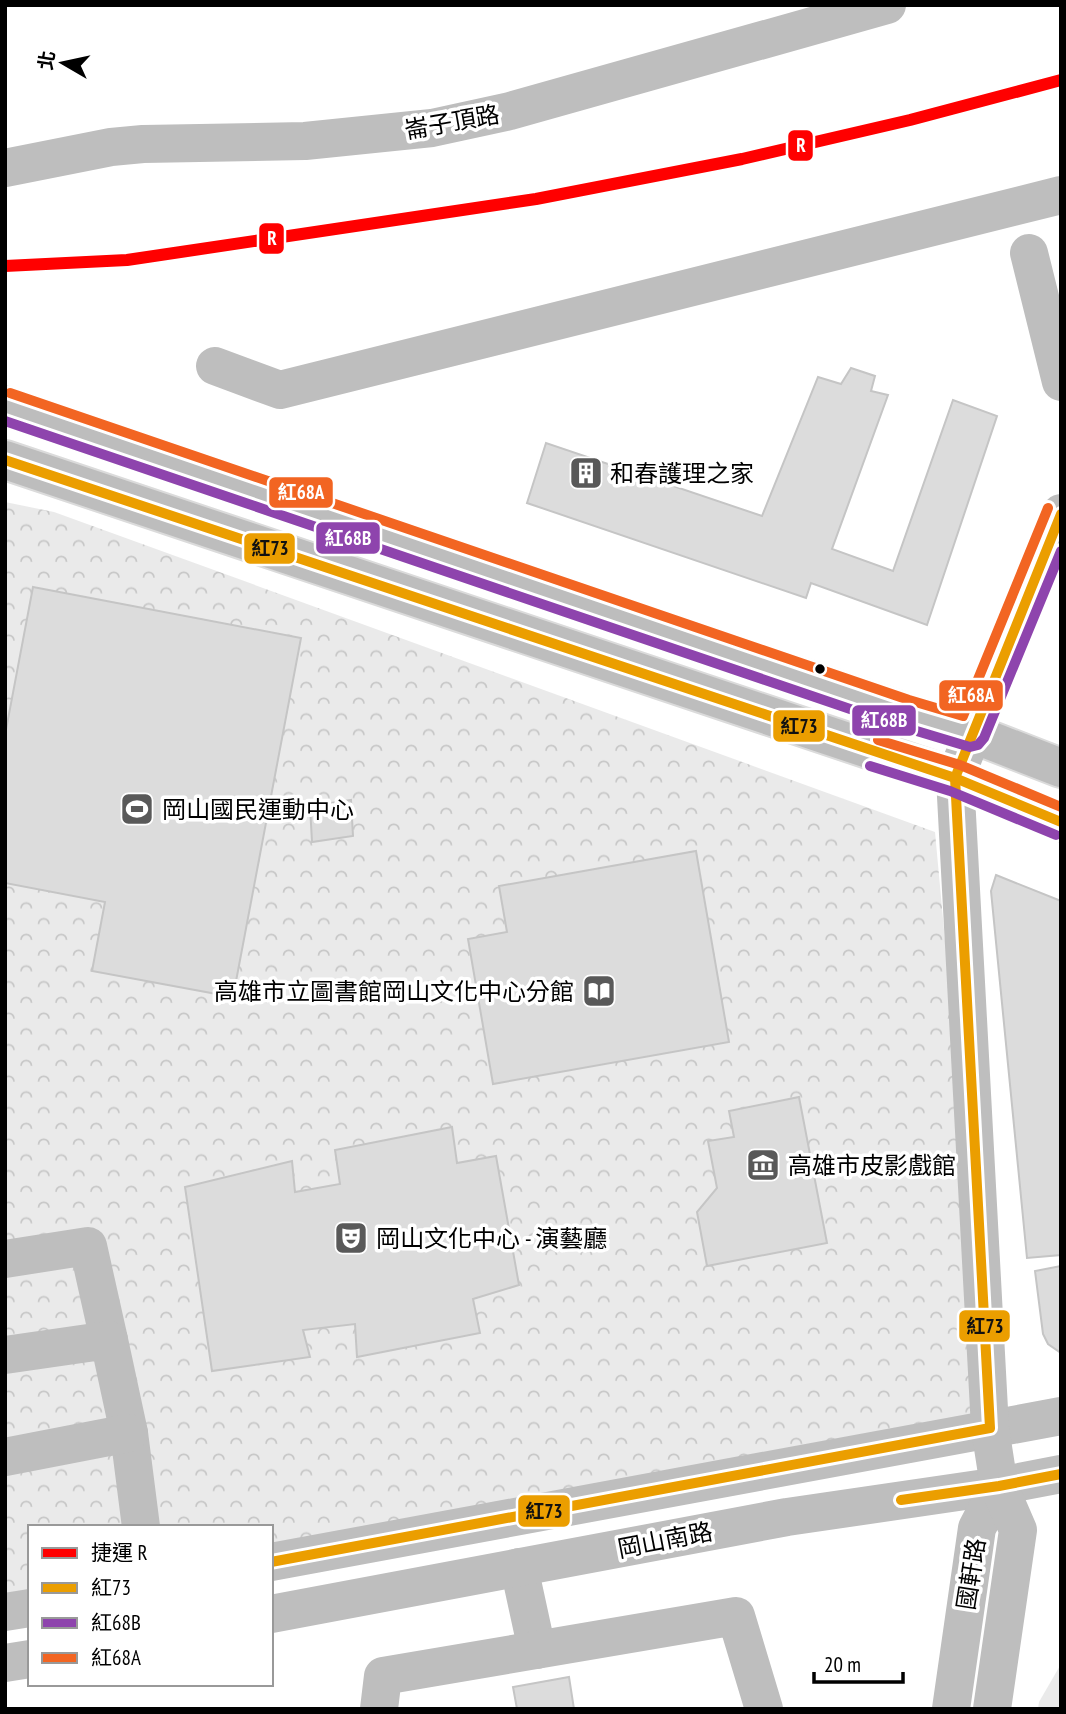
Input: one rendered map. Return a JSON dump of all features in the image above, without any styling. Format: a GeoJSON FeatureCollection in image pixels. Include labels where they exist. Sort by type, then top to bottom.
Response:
{"type":"FeatureCollection","features":[{"type":"Feature","properties":{"kind":"main road"},"geometry":{"type":"LineString","coordinates":[[5,406],[971,733],[1061,768]]}},
{"type":"Feature","properties":{"kind":"main road"},"geometry":{"type":"LineString","coordinates":[[5,460],[955,778],[1061,822]]}},
{"type":"Feature","properties":{"kind":"street","name":"崙子頂路"},"geometry":{"type":"LineString","coordinates":[[5,168],[111,147],[143,144],[305,141],[432,128],[510,111],[887,5]]}},
{"type":"Feature","properties":{"kind":"street"},"geometry":{"type":"LineString","coordinates":[[215,366],[280,390],[1061,195]]}},
{"type":"Feature","properties":{"kind":"street"},"geometry":{"type":"LineString","coordinates":[[1029,253],[1061,382]]}},
{"type":"Feature","properties":{"kind":"street"},"geometry":{"type":"LineString","coordinates":[[955,778],[1061,513]]}},
{"type":"Feature","properties":{"kind":"street","name":"國軒路"},"geometry":{"type":"LineString","coordinates":[[955,778],[990,1428],[999,1486],[1017,1530],[992,1709]]}},
{"type":"Feature","properties":{"kind":"street"},"geometry":{"type":"LineString","coordinates":[[5,1259],[88,1246],[109,1340],[120,1436],[123,1525]]}},
{"type":"Feature","properties":{"kind":"street"},"geometry":{"type":"LineString","coordinates":[[5,1355],[109,1340]]}},
{"type":"Feature","properties":{"kind":"street","name":"岡山南路"},"geometry":{"type":"LineString","coordinates":[[273,1562],[1061,1416]]}},
{"type":"Feature","properties":{"kind":"street"},"geometry":{"type":"LineString","coordinates":[[5,1457],[120,1436]]}},
{"type":"Feature","properties":{"kind":"street"},"geometry":{"type":"LineString","coordinates":[[120,1436],[141,1525]]}},
{"type":"Feature","properties":{"kind":"street","name":"岡山南路"},"geometry":{"type":"LineString","coordinates":[[273,1614],[788,1517],[999,1486],[1061,1474]]}},
{"type":"Feature","properties":{"kind":"street","name":"國軒路"},"geometry":{"type":"LineString","coordinates":[[951,1709],[977,1528],[999,1486]]}},
{"type":"Feature","properties":{"kind":"street"},"geometry":{"type":"LineString","coordinates":[[519,1567],[537,1650]]}},
{"type":"Feature","properties":{"kind":"street"},"geometry":{"type":"LineString","coordinates":[[5,1612],[28,1608]]}},
{"type":"Feature","properties":{"kind":"street"},"geometry":{"type":"LineString","coordinates":[[379,1709],[383,1676],[736,1616],[764,1709]]}},
{"type":"Feature","properties":{"kind":"street"},"geometry":{"type":"LineString","coordinates":[[5,1663],[28,1659]]}},
{"type":"Feature","properties":{"kind":"green space"},"geometry":{"type":"Polygon","coordinates":[[[5,502],[54,512],[935,832],[990,1428],[273,1560],[273,1525],[28,1525],[28,1605],[5,1609],[5,502]]]}},
{"type":"Feature","properties":{"kind":"green space"},"geometry":{"type":"Polygon","coordinates":[[[1061,1664],[1061,1709],[1038,1709],[1039,1702],[1061,1664]]]}},
{"type":"Feature","properties":{"kind":"building","name":"和春護理之家"},"geometry":{"type":"Polygon","coordinates":[[[851,368],[875,376],[871,391],[888,395],[832,549],[893,571],[953,400],[997,416],[927,625],[811,583],[806,598],[527,503],[546,443],[762,516],[818,377],[841,384],[851,368]]]}},
{"type":"Feature","properties":{"kind":"building","name":"岡山國民運動中心"},"geometry":{"type":"Polygon","coordinates":[[[33,587],[301,638],[233,997],[92,971],[105,902],[5,883],[5,735],[33,587]]]}},
{"type":"Feature","properties":{"kind":"building"},"geometry":{"type":"Polygon","coordinates":[[[351,800],[353,836],[312,842],[310,806],[351,800]]]}},
{"type":"Feature","properties":{"kind":"building","name":"高雄市立圖書館岡山文化中心分館"},"geometry":{"type":"Polygon","coordinates":[[[696,851],[729,1042],[493,1084],[468,939],[507,932],[499,886],[696,851]]]}},
{"type":"Feature","properties":{"kind":"building"},"geometry":{"type":"Polygon","coordinates":[[[996,875],[1061,901],[1061,1255],[1027,1258],[991,891],[996,875]]]}},
{"type":"Feature","properties":{"kind":"building","name":"高雄市皮影戲館"},"geometry":{"type":"Polygon","coordinates":[[[799,1097],[827,1243],[707,1266],[697,1212],[717,1188],[708,1141],[734,1137],[729,1111],[799,1097]]]}},
{"type":"Feature","properties":{"kind":"building","name":"岡山文化中心 - 演藝廳"},"geometry":{"type":"Polygon","coordinates":[[[452,1127],[457,1163],[496,1156],[519,1285],[473,1299],[480,1333],[357,1357],[355,1324],[303,1330],[310,1357],[212,1371],[185,1187],[292,1161],[295,1192],[340,1184],[335,1150],[452,1127]]]}},
{"type":"Feature","properties":{"kind":"building"},"geometry":{"type":"Polygon","coordinates":[[[1061,1266],[1061,1353],[1048,1344],[1043,1334],[1035,1271],[1061,1266]]]}},
{"type":"Feature","properties":{"kind":"building"},"geometry":{"type":"Polygon","coordinates":[[[569,1677],[574,1709],[517,1709],[513,1687],[569,1677]]]}},
{"type":"Feature","properties":{"kind":"metro line","name":"R"},"geometry":{"type":"LineString","coordinates":[[5,266],[127,260],[536,199],[742,159],[910,120],[1061,80]]}},
{"type":"Feature","properties":{"kind":"transit line","name":"紅68A"},"geometry":{"type":"LineString","coordinates":[[10,393],[909,700],[963,716],[1048,508]]}},
{"type":"Feature","properties":{"kind":"transit line","name":"紅68B"},"geometry":{"type":"LineString","coordinates":[[5,421],[900,726],[970,747],[978,745],[984,738],[1061,551]]}},
{"type":"Feature","properties":{"kind":"transit line","name":"紅73"},"geometry":{"type":"LineString","coordinates":[[5,460],[955,778],[1061,822]]}},
{"type":"Feature","properties":{"kind":"transit line","name":"紅73"},"geometry":{"type":"LineString","coordinates":[[273,1562],[990,1428],[955,778],[1061,514]]}},
{"type":"Feature","properties":{"kind":"transit line","name":"紅68A"},"geometry":{"type":"LineString","coordinates":[[878,740],[960,765],[1061,807]]}},
{"type":"Feature","properties":{"kind":"transit line","name":"紅68B"},"geometry":{"type":"LineString","coordinates":[[870,766],[950,791],[1056,835]]}},
{"type":"Feature","properties":{"kind":"transit line","name":"紅73"},"geometry":{"type":"LineString","coordinates":[[901,1500],[1061,1474]]}},
{"type":"Feature","properties":{"kind":"place","name":"和春護理之家"},"geometry":{"type":"Point","coordinates":[586,473]}},
{"type":"Feature","properties":{"kind":"place","name":"岡山國民運動中心"},"geometry":{"type":"Point","coordinates":[137,809]}},
{"type":"Feature","properties":{"kind":"place","name":"高雄市立圖書館岡山文化中心分館"},"geometry":{"type":"Point","coordinates":[599,991]}},
{"type":"Feature","properties":{"kind":"place","name":"高雄市皮影戲館"},"geometry":{"type":"Point","coordinates":[763,1165]}},
{"type":"Feature","properties":{"kind":"place","name":"岡山文化中心 - 演藝廳"},"geometry":{"type":"Point","coordinates":[351,1238]}}]}
